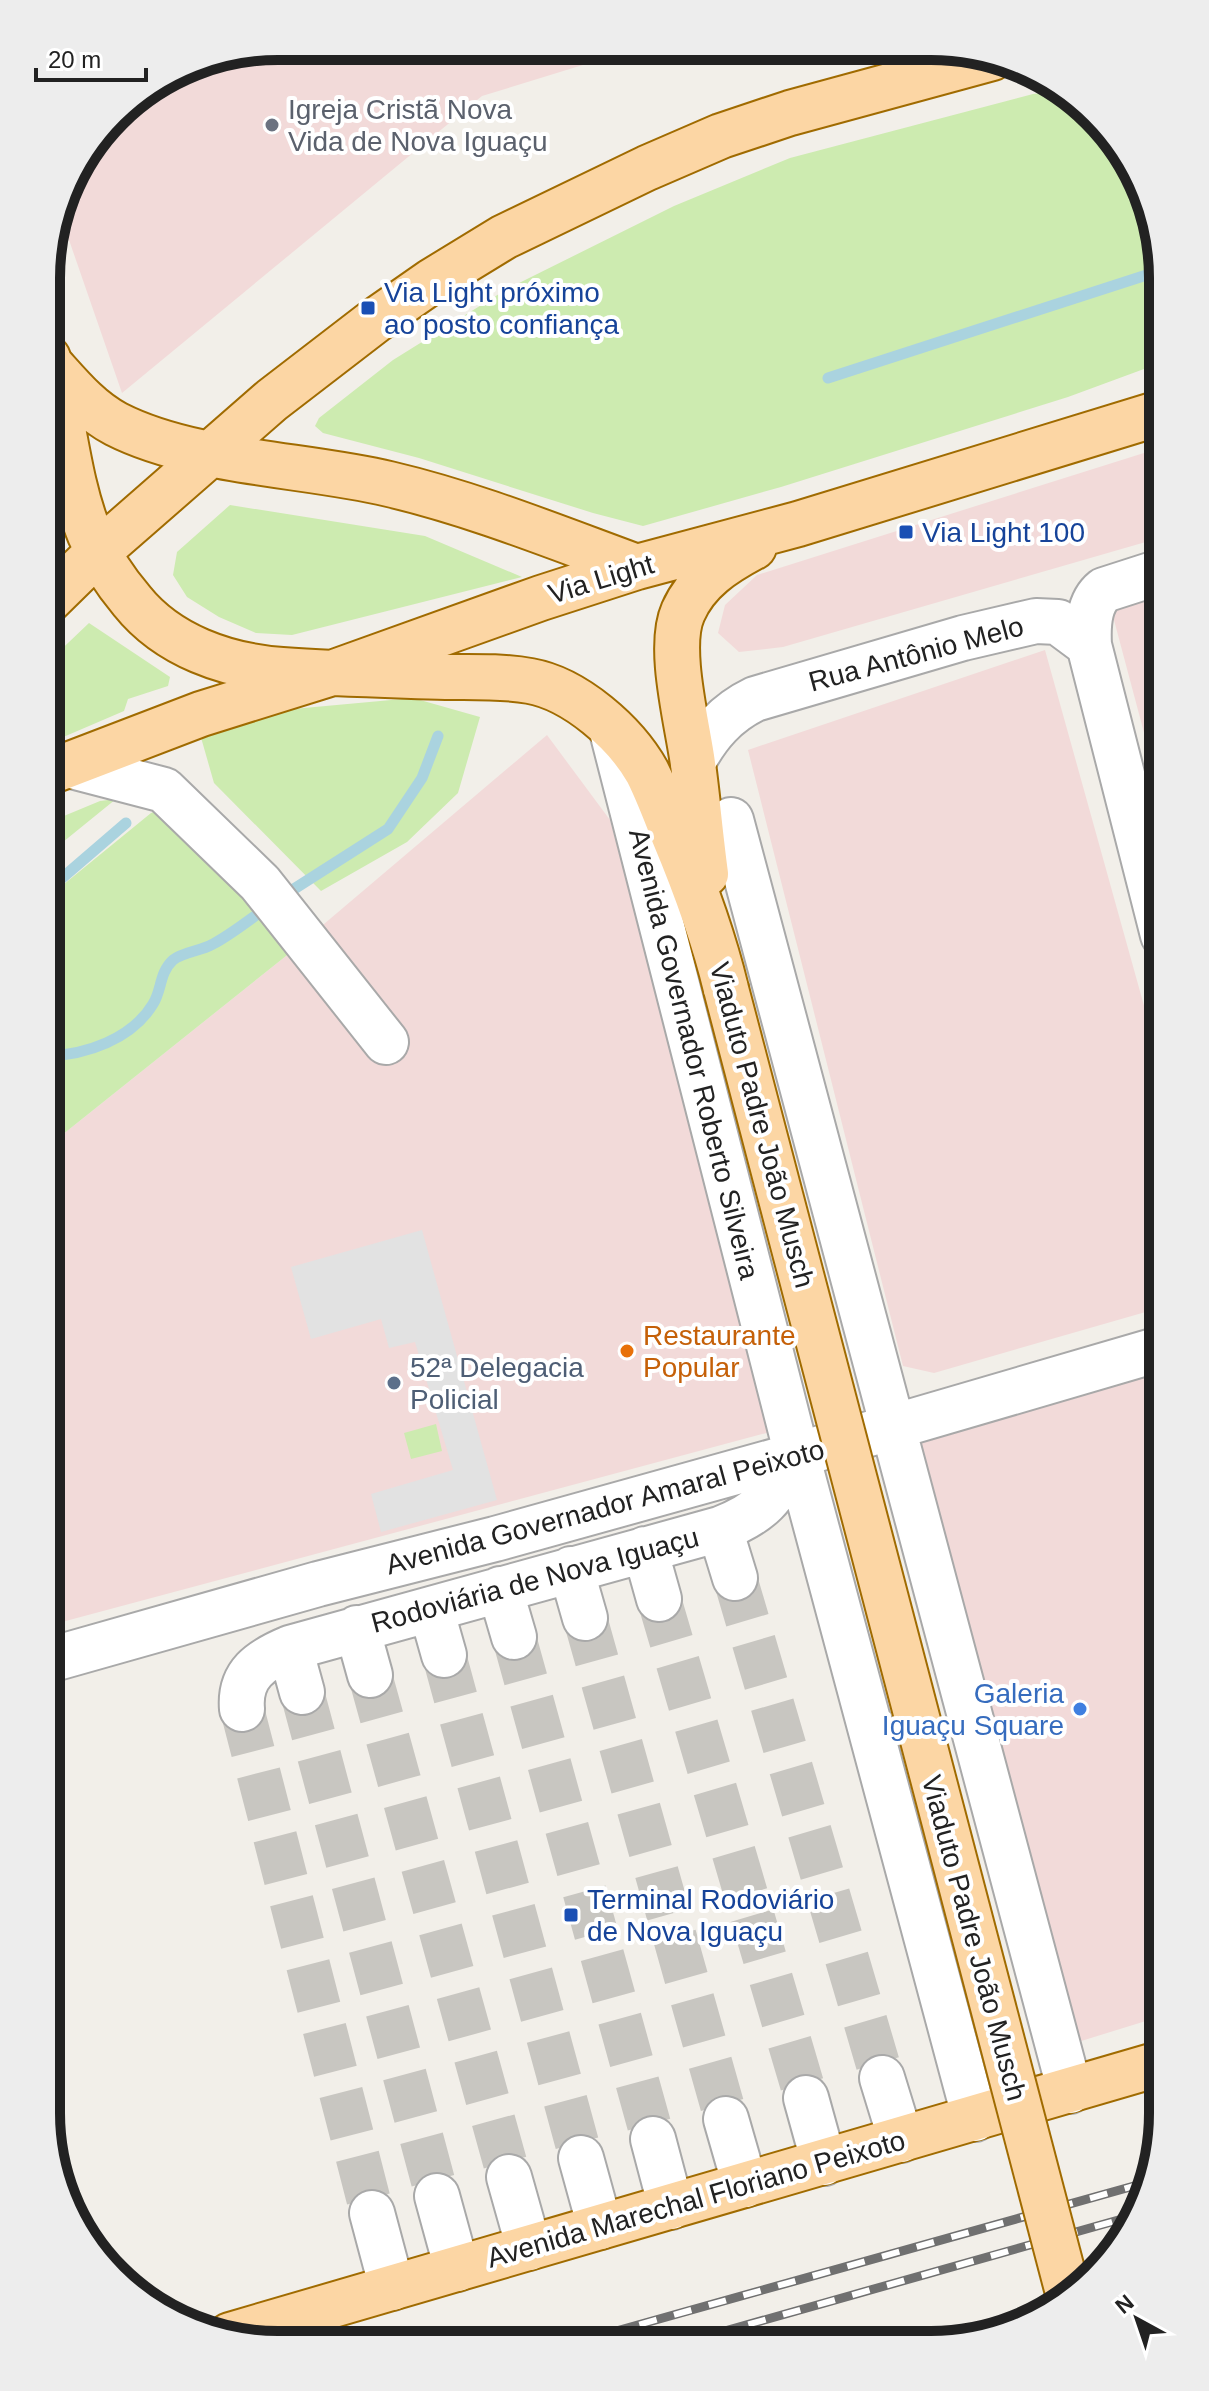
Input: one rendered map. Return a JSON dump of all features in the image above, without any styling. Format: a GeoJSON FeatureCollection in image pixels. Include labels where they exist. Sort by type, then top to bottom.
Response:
{"type":"FeatureCollection","features":[{"type":"Feature","properties":{"kind":"main road"},"geometry":{"type":"LineString","coordinates":[[60,589],[98,552],[272,400],[376,320],[504,237],[721,136],[790,113],[971,64]]}},
{"type":"Feature","properties":{"kind":"main road"},"geometry":{"type":"LineString","coordinates":[[60,373],[88,404],[115,423],[158,440],[211,453],[403,487],[494,514],[637,567]]}},
{"type":"Feature","properties":{"kind":"main road"},"geometry":{"type":"LineString","coordinates":[[60,414],[80,504],[98,552],[139,610],[175,638],[229,662],[261,668],[329,674],[531,681],[567,694],[584,704],[625,745]]}},
{"type":"Feature","properties":{"kind":"main road","name":"Via Light"},"geometry":{"type":"LineString","coordinates":[[60,768],[161,729],[329,674],[541,598],[637,567],[798,524],[1149,416]]}},
{"type":"Feature","properties":{"kind":"main road","name":"Viaduto Padre João Musch"},"geometry":{"type":"LineString","coordinates":[[798,524],[731,559],[710,574],[682,613],[678,646],[680,682],[693,762],[713,936],[1066,2284]]}},
{"type":"Feature","properties":{"kind":"main road","name":"Viaduto Padre João Musch"},"geometry":{"type":"LineString","coordinates":[[625,745],[659,800],[713,936]]}},
{"type":"Feature","properties":{"kind":"main road","name":"Avenida Marechal Floriano Peixoto"},"geometry":{"type":"LineString","coordinates":[[250,2329],[1149,2067]]}},
{"type":"Feature","properties":{"kind":"street"},"geometry":{"type":"LineString","coordinates":[[1149,575],[1098,595],[1088,624],[1089,645],[1149,880]]}},
{"type":"Feature","properties":{"kind":"street","name":"Rua Antônio Melo"},"geometry":{"type":"LineString","coordinates":[[693,762],[722,720],[755,699],[949,642],[1036,621],[1058,622],[1089,645]]}},
{"type":"Feature","properties":{"kind":"street"},"geometry":{"type":"LineString","coordinates":[[161,729],[164,790]]}},
{"type":"Feature","properties":{"kind":"street","name":"Avenida Governador Roberto Silveira"},"geometry":{"type":"LineString","coordinates":[[625,745],[797,1455],[975,2119]]}},
{"type":"Feature","properties":{"kind":"street"},"geometry":{"type":"LineString","coordinates":[[60,769],[164,790],[271,896],[386,1042]]}},
{"type":"Feature","properties":{"kind":"street"},"geometry":{"type":"LineString","coordinates":[[731,820],[1070,2091]]}},
{"type":"Feature","properties":{"kind":"street","name":"Avenida Governador Amaral Peixoto"},"geometry":{"type":"LineString","coordinates":[[60,1657],[797,1455],[1149,1352]]}},
{"type":"Feature","properties":{"kind":"street","name":"Rodoviária de Nova Iguaçu"},"geometry":{"type":"LineString","coordinates":[[245,1691],[270,1656],[290,1648],[720,1529],[743,1520],[770,1499],[797,1455]]}},
{"type":"Feature","properties":{"kind":"street"},"geometry":{"type":"LineString","coordinates":[[720,1529],[735,1578]]}},
{"type":"Feature","properties":{"kind":"street"},"geometry":{"type":"LineString","coordinates":[[645,1549],[659,1599]]}},
{"type":"Feature","properties":{"kind":"street"},"geometry":{"type":"LineString","coordinates":[[571,1569],[585,1618]]}},
{"type":"Feature","properties":{"kind":"street"},"geometry":{"type":"LineString","coordinates":[[500,1589],[514,1637]]}},
{"type":"Feature","properties":{"kind":"street"},"geometry":{"type":"LineString","coordinates":[[431,1609],[444,1655]]}},
{"type":"Feature","properties":{"kind":"street"},"geometry":{"type":"LineString","coordinates":[[357,1628],[370,1675]]}},
{"type":"Feature","properties":{"kind":"street"},"geometry":{"type":"LineString","coordinates":[[290,1648],[302,1692]]}},
{"type":"Feature","properties":{"kind":"street"},"geometry":{"type":"LineString","coordinates":[[882,2078],[901,2140]]}},
{"type":"Feature","properties":{"kind":"street"},"geometry":{"type":"LineString","coordinates":[[806,2098],[824,2163]]}},
{"type":"Feature","properties":{"kind":"street"},"geometry":{"type":"LineString","coordinates":[[726,2119],[745,2185]]}},
{"type":"Feature","properties":{"kind":"street"},"geometry":{"type":"LineString","coordinates":[[653,2139],[671,2207]]}},
{"type":"Feature","properties":{"kind":"street"},"geometry":{"type":"LineString","coordinates":[[581,2158],[600,2227]]}},
{"type":"Feature","properties":{"kind":"street"},"geometry":{"type":"LineString","coordinates":[[509,2177],[529,2248]]}},
{"type":"Feature","properties":{"kind":"street"},"geometry":{"type":"LineString","coordinates":[[437,2196],[457,2269]]}},
{"type":"Feature","properties":{"kind":"street"},"geometry":{"type":"LineString","coordinates":[[372,2213],[392,2288]]}},
{"type":"Feature","properties":{"kind":"shaded area"},"geometry":{"type":"Polygon","coordinates":[[[599,60],[482,96],[122,393],[65,230],[89,169],[105,145],[145,105],[194,77],[221,67],[249,62],[599,60]]]}},
{"type":"Feature","properties":{"kind":"shaded area"},"geometry":{"type":"Polygon","coordinates":[[[1149,451],[1149,541],[783,647],[739,652],[718,633],[725,605],[757,575],[1149,451]]]}},
{"type":"Feature","properties":{"kind":"shaded area"},"geometry":{"type":"Polygon","coordinates":[[[1149,593],[1149,751],[1110,605],[1149,593]]]}},
{"type":"Feature","properties":{"kind":"shaded area"},"geometry":{"type":"Polygon","coordinates":[[[1045,650],[1149,1024],[1149,1311],[934,1373],[903,1366],[748,750],[1045,650]]]}},
{"type":"Feature","properties":{"kind":"shaded area"},"geometry":{"type":"Polygon","coordinates":[[[547,735],[610,820],[675,1053],[770,1432],[60,1623],[60,1137],[291,952],[547,735]]]}},
{"type":"Feature","properties":{"kind":"shaded area"},"geometry":{"type":"Polygon","coordinates":[[[422,1230],[497,1500],[381,1532],[371,1494],[453,1470],[415,1342],[389,1348],[381,1319],[311,1339],[291,1267],[422,1230]]]}},
{"type":"Feature","properties":{"kind":"shaded area","name":"Galeria Iguaçu Square"},"geometry":{"type":"Polygon","coordinates":[[[1149,1377],[1149,2020],[1078,2042],[903,1440],[1149,1377]]]}},
{"type":"Feature","properties":{"kind":"green space"},"geometry":{"type":"Polygon","coordinates":[[[1045,93],[1075,114],[1095,134],[1127,181],[1145,235],[1149,264],[1149,367],[1068,397],[781,487],[643,526],[419,458],[323,433],[315,426],[319,418],[393,360],[507,289],[674,206],[790,158],[1045,93]]]}},
{"type":"Feature","properties":{"kind":"green space"},"geometry":{"type":"Polygon","coordinates":[[[230,505],[425,536],[522,577],[292,635],[256,633],[219,617],[187,597],[173,575],[177,552],[230,505]]]}},
{"type":"Feature","properties":{"kind":"green space"},"geometry":{"type":"Polygon","coordinates":[[[89,623],[170,677],[168,686],[128,699],[124,711],[60,738],[60,651],[89,623]]]}},
{"type":"Feature","properties":{"kind":"green space"},"geometry":{"type":"Polygon","coordinates":[[[413,698],[480,717],[458,793],[407,842],[321,891],[214,783],[200,734],[293,709],[413,698]]]}},
{"type":"Feature","properties":{"kind":"green space"},"geometry":{"type":"Polygon","coordinates":[[[116,799],[60,844],[60,818],[100,801],[116,799]]]}},
{"type":"Feature","properties":{"kind":"green space"},"geometry":{"type":"Polygon","coordinates":[[[163,808],[241,883],[291,952],[60,1137],[60,887],[151,813],[163,808]]]}},
{"type":"Feature","properties":{"kind":"green space"},"geometry":{"type":"Polygon","coordinates":[[[436,1424],[442,1451],[411,1459],[404,1433],[436,1424]]]}},
{"type":"Feature","properties":{"kind":"waterway"},"geometry":{"type":"LineString","coordinates":[[828,378],[1149,274]]}},
{"type":"Feature","properties":{"kind":"waterway"},"geometry":{"type":"LineString","coordinates":[[283,896],[388,829],[422,778],[438,736]]}},
{"type":"Feature","properties":{"kind":"waterway"},"geometry":{"type":"LineString","coordinates":[[60,880],[126,823]]}},
{"type":"Feature","properties":{"kind":"waterway"},"geometry":{"type":"LineString","coordinates":[[60,1055],[92,1048],[121,1036],[153,1004],[165,970],[173,960],[220,940],[269,906]]}},
{"type":"Feature","properties":{"kind":"tunnel"},"geometry":{"type":"LineString","coordinates":[[735,1578],[882,2078]]}},
{"type":"Feature","properties":{"kind":"tunnel"},"geometry":{"type":"LineString","coordinates":[[659,1599],[806,2098]]}},
{"type":"Feature","properties":{"kind":"tunnel"},"geometry":{"type":"LineString","coordinates":[[585,1618],[726,2119]]}},
{"type":"Feature","properties":{"kind":"tunnel"},"geometry":{"type":"LineString","coordinates":[[514,1637],[653,2139]]}},
{"type":"Feature","properties":{"kind":"tunnel"},"geometry":{"type":"LineString","coordinates":[[444,1655],[581,2158]]}},
{"type":"Feature","properties":{"kind":"tunnel"},"geometry":{"type":"LineString","coordinates":[[370,1675],[509,2177]]}},
{"type":"Feature","properties":{"kind":"tunnel"},"geometry":{"type":"LineString","coordinates":[[302,1692],[437,2196]]}},
{"type":"Feature","properties":{"kind":"tunnel"},"geometry":{"type":"LineString","coordinates":[[242,1709],[372,2213]]}},
{"type":"Feature","properties":{"kind":"railway"},"geometry":{"type":"LineString","coordinates":[[616,2331],[1136,2185]]}},
{"type":"Feature","properties":{"kind":"railway"},"geometry":{"type":"LineString","coordinates":[[725,2331],[1122,2219]]}},
{"type":"Feature","properties":{"kind":"place","name":"Igreja Cristã Nova Vida de Nova Iguaçu"},"geometry":{"type":"Point","coordinates":[272,125]}},
{"type":"Feature","properties":{"kind":"place","name":"Via Light próximo ao posto confiança"},"geometry":{"type":"Point","coordinates":[368,308]}},
{"type":"Feature","properties":{"kind":"place","name":"Via Light 100"},"geometry":{"type":"Point","coordinates":[906,532]}},
{"type":"Feature","properties":{"kind":"place","name":"Restaurante Popular"},"geometry":{"type":"Point","coordinates":[627,1351]}},
{"type":"Feature","properties":{"kind":"place","name":"52ª Delegacia Policial"},"geometry":{"type":"Point","coordinates":[394,1383]}},
{"type":"Feature","properties":{"kind":"place","name":"Galeria Iguaçu Square"},"geometry":{"type":"Point","coordinates":[1080,1709]}},
{"type":"Feature","properties":{"kind":"place","name":"Terminal Rodoviário de Nova Iguaçu"},"geometry":{"type":"Point","coordinates":[571,1915]}}]}
